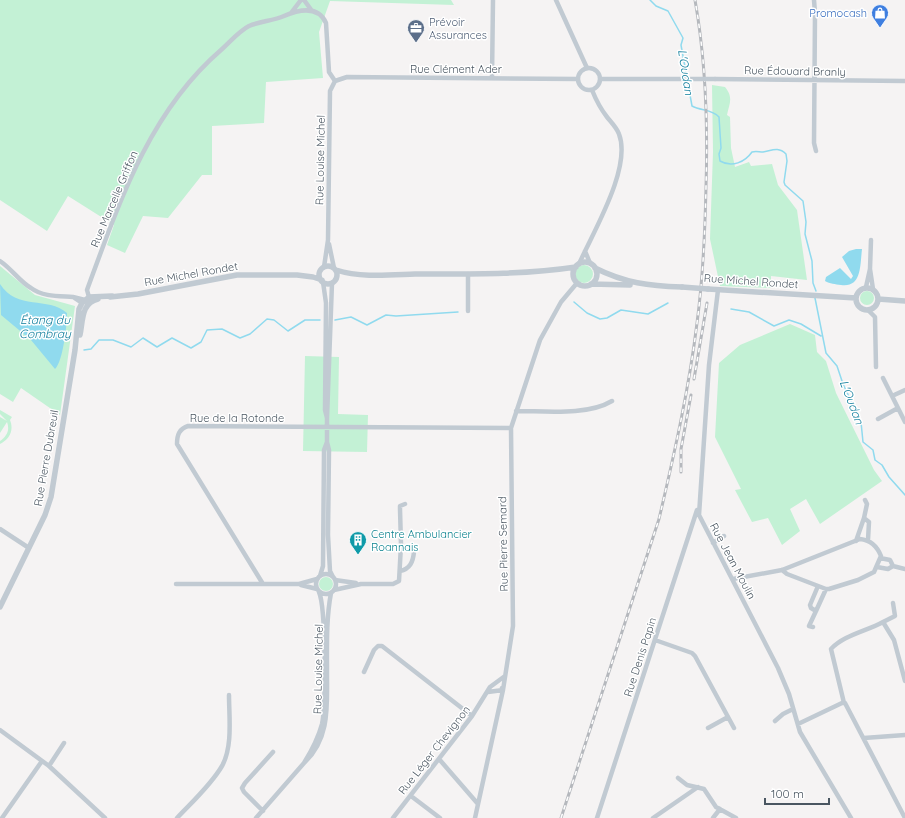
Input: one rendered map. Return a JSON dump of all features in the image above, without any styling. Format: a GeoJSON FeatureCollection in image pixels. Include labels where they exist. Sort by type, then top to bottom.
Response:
{"type":"FeatureCollection","features":[{"type":"Feature","properties":{"kind":"street"},"geometry":{"type":"LineString","coordinates":[[291,13],[301,0]]}},
{"type":"Feature","properties":{"kind":"street"},"geometry":{"type":"LineString","coordinates":[[304,0],[312,11],[323,17],[326,23],[329,72],[335,81]]}},
{"type":"Feature","properties":{"kind":"street"},"geometry":{"type":"LineString","coordinates":[[492,78],[493,0]]}},
{"type":"Feature","properties":{"kind":"street"},"geometry":{"type":"LineString","coordinates":[[556,0],[587,68],[597,71],[600,79],[599,85],[592,90],[583,88],[578,79],[580,73],[587,68]]}},
{"type":"Feature","properties":{"kind":"street"},"geometry":{"type":"LineString","coordinates":[[814,0],[814,143],[816,151]]}},
{"type":"Feature","properties":{"kind":"street","name":"Rue Marcelle Griffon"},"geometry":{"type":"LineString","coordinates":[[87,301],[87,290],[136,164],[165,116],[188,82],[200,69],[248,26],[301,10],[312,11]]}},
{"type":"Feature","properties":{"kind":"street","name":"Rue Clément Ader"},"geometry":{"type":"LineString","coordinates":[[335,81],[348,77],[578,79]]}},
{"type":"Feature","properties":{"kind":"street","name":"Rue Édouard Branly"},"geometry":{"type":"LineString","coordinates":[[600,79],[905,81]]}},
{"type":"Feature","properties":{"kind":"street","name":"Rue Louise Michel"},"geometry":{"type":"LineString","coordinates":[[322,269],[328,240],[330,91],[335,81]]}},
{"type":"Feature","properties":{"kind":"street"},"geometry":{"type":"LineString","coordinates":[[575,280],[577,265],[585,251],[616,183],[622,162],[623,150],[619,133],[597,103],[592,90]]}},
{"type":"Feature","properties":{"kind":"street","name":"Rue Louise Michel"},"geometry":{"type":"LineString","coordinates":[[328,240],[335,269]]}},
{"type":"Feature","properties":{"kind":"street"},"geometry":{"type":"LineString","coordinates":[[868,310],[875,306],[878,300],[877,294],[873,289],[870,269],[871,240]]}},
{"type":"Feature","properties":{"kind":"street"},"geometry":{"type":"LineString","coordinates":[[323,281],[333,282],[344,276],[363,275],[468,274],[549,270],[566,271],[584,286],[590,284],[596,276],[595,268],[590,263],[585,251]]}},
{"type":"Feature","properties":{"kind":"street"},"geometry":{"type":"LineString","coordinates":[[0,261],[31,289],[47,295],[73,296],[87,301]]}},
{"type":"Feature","properties":{"kind":"street"},"geometry":{"type":"LineString","coordinates":[[549,270],[590,263]]}},
{"type":"Feature","properties":{"kind":"street","name":"Rue Michel Rondet"},"geometry":{"type":"LineString","coordinates":[[595,268],[621,280],[646,285]]}},
{"type":"Feature","properties":{"kind":"street"},"geometry":{"type":"LineString","coordinates":[[333,592],[336,585],[330,571],[328,535],[329,450],[325,410],[326,303],[323,281],[320,276],[322,269],[335,269],[363,275]]}},
{"type":"Feature","properties":{"kind":"street","name":"Rue Michel Rondet"},"geometry":{"type":"LineString","coordinates":[[297,276],[322,269]]}},
{"type":"Feature","properties":{"kind":"street"},"geometry":{"type":"LineString","coordinates":[[327,418],[329,410],[333,282],[337,276],[335,269]]}},
{"type":"Feature","properties":{"kind":"street"},"geometry":{"type":"LineString","coordinates":[[866,287],[870,269]]}},
{"type":"Feature","properties":{"kind":"street"},"geometry":{"type":"LineString","coordinates":[[468,274],[468,311]]}},
{"type":"Feature","properties":{"kind":"street","name":"Rue Michel Rondet"},"geometry":{"type":"LineString","coordinates":[[87,301],[112,296],[138,294],[236,275],[313,277],[323,281]]}},
{"type":"Feature","properties":{"kind":"street","name":"Rue Pierre Semard"},"geometry":{"type":"LineString","coordinates":[[475,818],[503,690],[513,626],[511,428],[540,340],[575,280]]}},
{"type":"Feature","properties":{"kind":"street","name":"Rue Michel Rondet"},"geometry":{"type":"LineString","coordinates":[[590,284],[646,285],[856,298]]}},
{"type":"Feature","properties":{"kind":"street"},"geometry":{"type":"LineString","coordinates":[[873,289],[866,287],[860,290],[856,298],[861,308],[868,310],[875,318],[876,367]]}},
{"type":"Feature","properties":{"kind":"street","name":"Rue Jean Moulin"},"geometry":{"type":"LineString","coordinates":[[718,290],[709,365],[699,515],[778,668],[800,732],[851,818]]}},
{"type":"Feature","properties":{"kind":"street"},"geometry":{"type":"LineString","coordinates":[[878,300],[905,301]]}},
{"type":"Feature","properties":{"kind":"street","name":"Rue Pierre Dubreuil"},"geometry":{"type":"LineString","coordinates":[[75,350],[87,301]]}},
{"type":"Feature","properties":{"kind":"street","name":"Rue Pierre Dubreuil"},"geometry":{"type":"LineString","coordinates":[[0,607],[30,548],[45,515],[51,497],[75,350],[79,309],[87,301]]}},
{"type":"Feature","properties":{"kind":"street"},"geometry":{"type":"LineString","coordinates":[[883,378],[905,422]]}},
{"type":"Feature","properties":{"kind":"street"},"geometry":{"type":"LineString","coordinates":[[892,396],[905,390]]}},
{"type":"Feature","properties":{"kind":"street"},"geometry":{"type":"LineString","coordinates":[[516,411],[588,410],[604,406],[612,401]]}},
{"type":"Feature","properties":{"kind":"street"},"geometry":{"type":"LineString","coordinates":[[878,419],[898,408]]}},
{"type":"Feature","properties":{"kind":"street","name":"Rue de la Rotonde"},"geometry":{"type":"LineString","coordinates":[[263,584],[177,444],[179,433],[188,426],[511,428]]}},
{"type":"Feature","properties":{"kind":"street"},"geometry":{"type":"LineString","coordinates":[[318,590],[319,578],[323,566],[324,450],[327,442]]}},
{"type":"Feature","properties":{"kind":"street"},"geometry":{"type":"LineString","coordinates":[[856,541],[864,518],[867,504],[865,500]]}},
{"type":"Feature","properties":{"kind":"street","name":"Rue Denis Papin"},"geometry":{"type":"LineString","coordinates":[[597,818],[700,502]]}},
{"type":"Feature","properties":{"kind":"street"},"geometry":{"type":"LineString","coordinates":[[176,584],[299,584],[327,574],[334,578],[361,584],[393,584],[399,581],[400,506],[405,504]]}},
{"type":"Feature","properties":{"kind":"street"},"geometry":{"type":"LineString","coordinates":[[782,570],[787,574],[826,590],[858,580],[874,572],[880,558],[880,553],[868,540],[869,522],[864,518]]}},
{"type":"Feature","properties":{"kind":"street"},"geometry":{"type":"LineString","coordinates":[[0,530],[30,548]]}},
{"type":"Feature","properties":{"kind":"street"},"geometry":{"type":"LineString","coordinates":[[714,542],[724,536]]}},
{"type":"Feature","properties":{"kind":"street"},"geometry":{"type":"LineString","coordinates":[[733,579],[782,570],[856,541],[868,540]]}},
{"type":"Feature","properties":{"kind":"street"},"geometry":{"type":"LineString","coordinates":[[400,571],[408,568],[413,560],[414,552]]}},
{"type":"Feature","properties":{"kind":"street"},"geometry":{"type":"LineString","coordinates":[[880,558],[890,560],[892,566]]}},
{"type":"Feature","properties":{"kind":"street"},"geometry":{"type":"LineString","coordinates":[[877,567],[888,569],[892,566],[905,569]]}},
{"type":"Feature","properties":{"kind":"street"},"geometry":{"type":"LineString","coordinates":[[299,584],[318,590],[325,595],[361,584]]}},
{"type":"Feature","properties":{"kind":"street"},"geometry":{"type":"LineString","coordinates":[[816,611],[810,608],[810,605],[818,586]]}},
{"type":"Feature","properties":{"kind":"street","name":"Rue Louise Michel"},"geometry":{"type":"LineString","coordinates":[[304,763],[316,744],[323,713],[323,612],[322,598],[318,590]]}},
{"type":"Feature","properties":{"kind":"street"},"geometry":{"type":"LineString","coordinates":[[813,627],[809,626],[826,590]]}},
{"type":"Feature","properties":{"kind":"street","name":"Rue Louise Michel"},"geometry":{"type":"LineString","coordinates":[[256,818],[304,763],[313,755],[318,746],[326,722],[328,626],[333,592]]}},
{"type":"Feature","properties":{"kind":"street"},"geometry":{"type":"LineString","coordinates":[[893,603],[895,616],[869,630],[859,632],[831,649],[844,703],[864,738],[905,818]]}},
{"type":"Feature","properties":{"kind":"street"},"geometry":{"type":"LineString","coordinates":[[883,622],[894,640],[905,681]]}},
{"type":"Feature","properties":{"kind":"street"},"geometry":{"type":"LineString","coordinates":[[655,640],[692,653],[695,656],[734,728]]}},
{"type":"Feature","properties":{"kind":"street"},"geometry":{"type":"LineString","coordinates":[[364,672],[376,648],[382,646],[472,716]]}},
{"type":"Feature","properties":{"kind":"street","name":"Rue Léger Chevignon"},"geometry":{"type":"LineString","coordinates":[[393,818],[472,716],[494,683],[498,682],[506,674]]}},
{"type":"Feature","properties":{"kind":"street"},"geometry":{"type":"LineString","coordinates":[[498,682],[503,690]]}},
{"type":"Feature","properties":{"kind":"street"},"geometry":{"type":"LineString","coordinates":[[488,692],[493,690],[503,690]]}},
{"type":"Feature","properties":{"kind":"street"},"geometry":{"type":"LineString","coordinates":[[177,818],[223,765],[228,744],[229,695]]}},
{"type":"Feature","properties":{"kind":"street"},"geometry":{"type":"LineString","coordinates":[[798,724],[844,703]]}},
{"type":"Feature","properties":{"kind":"street"},"geometry":{"type":"LineString","coordinates":[[775,721],[783,714],[793,709]]}},
{"type":"Feature","properties":{"kind":"street"},"geometry":{"type":"LineString","coordinates":[[708,728],[728,718]]}},
{"type":"Feature","properties":{"kind":"street"},"geometry":{"type":"LineString","coordinates":[[0,730],[49,766],[105,818]]}},
{"type":"Feature","properties":{"kind":"street"},"geometry":{"type":"LineString","coordinates":[[864,738],[905,735]]}},
{"type":"Feature","properties":{"kind":"street"},"geometry":{"type":"LineString","coordinates":[[49,766],[64,743]]}},
{"type":"Feature","properties":{"kind":"street"},"geometry":{"type":"LineString","coordinates":[[263,811],[244,792],[242,788],[273,752]]}},
{"type":"Feature","properties":{"kind":"street"},"geometry":{"type":"LineString","coordinates":[[439,759],[478,804]]}},
{"type":"Feature","properties":{"kind":"street"},"geometry":{"type":"LineString","coordinates":[[2,818],[42,761]]}},
{"type":"Feature","properties":{"kind":"street"},"geometry":{"type":"LineString","coordinates":[[678,778],[687,785],[698,787],[706,791],[713,804],[736,818]]}},
{"type":"Feature","properties":{"kind":"street"},"geometry":{"type":"LineString","coordinates":[[654,818],[679,798],[698,787]]}},
{"type":"Feature","properties":{"kind":"street"},"geometry":{"type":"LineString","coordinates":[[411,796],[440,818]]}},
{"type":"Feature","properties":{"kind":"street"},"geometry":{"type":"LineString","coordinates":[[714,818],[720,809]]}},
{"type":"Feature","properties":{"kind":"green space"},"geometry":{"type":"Polygon","coordinates":[[[0,0],[451,0],[454,5],[330,1],[319,32],[323,78],[266,82],[264,123],[212,126],[212,175],[202,175],[168,218],[143,216],[125,253],[107,245],[114,225],[68,196],[47,231],[0,200],[0,0]]]}},
{"type":"Feature","properties":{"kind":"green space"},"geometry":{"type":"Polygon","coordinates":[[[712,85],[725,87],[729,94],[730,101],[727,115],[730,117],[731,148],[735,167],[749,162],[751,166],[772,164],[778,185],[797,210],[807,280],[771,276],[771,288],[720,286],[710,239],[713,152],[712,85]]]}},
{"type":"Feature","properties":{"kind":"green space"},"geometry":{"type":"Polygon","coordinates":[[[584,265],[590,268],[593,274],[590,280],[584,283],[578,280],[575,274],[578,268],[584,265]]]}},
{"type":"Feature","properties":{"kind":"green space"},"geometry":{"type":"Polygon","coordinates":[[[0,266],[35,295],[75,306],[60,415],[21,388],[13,402],[0,394],[0,266]]]}},
{"type":"Feature","properties":{"kind":"green space"},"geometry":{"type":"Polygon","coordinates":[[[864,291],[870,291],[874,295],[874,301],[870,305],[864,305],[860,301],[860,295],[864,291]]]}},
{"type":"Feature","properties":{"kind":"green space"},"geometry":{"type":"Polygon","coordinates":[[[790,324],[815,335],[817,352],[826,361],[836,393],[874,470],[882,481],[820,524],[806,499],[790,509],[800,531],[782,545],[768,518],[752,522],[735,490],[741,489],[715,437],[719,363],[740,345],[790,324]]]}},
{"type":"Feature","properties":{"kind":"green space"},"geometry":{"type":"Polygon","coordinates":[[[305,356],[339,357],[338,414],[368,415],[367,452],[303,451],[305,356]]]}},
{"type":"Feature","properties":{"kind":"green space"},"geometry":{"type":"Polygon","coordinates":[[[0,410],[12,417],[10,420],[12,427],[9,437],[0,444],[0,441],[7,433],[8,428],[7,422],[0,433],[0,417],[7,421],[0,414],[0,410]]]}},
{"type":"Feature","properties":{"kind":"green space"},"geometry":{"type":"Polygon","coordinates":[[[323,577],[329,577],[333,581],[333,587],[329,591],[323,591],[319,587],[319,581],[323,577]]]}},
{"type":"Feature","properties":{"kind":"water"},"geometry":{"type":"Polygon","coordinates":[[[862,249],[859,274],[853,283],[841,285],[825,281],[826,277],[840,268],[851,279],[853,276],[842,257],[849,251],[862,249]]]}},
{"type":"Feature","properties":{"kind":"water","name":"Étang du Combray"},"geometry":{"type":"Polygon","coordinates":[[[0,284],[15,298],[24,301],[51,305],[67,313],[62,351],[58,365],[55,369],[31,340],[1,315],[0,284]]]}},
{"type":"Feature","properties":{"kind":"waterway","name":"L'Oudan"},"geometry":{"type":"LineString","coordinates":[[650,0],[656,6],[668,11],[683,38],[681,45],[692,106],[710,111],[719,117],[721,148],[719,154],[720,161],[729,164],[738,163],[746,159],[752,152],[780,150],[786,154],[787,161],[784,182],[785,185],[803,201],[806,222],[805,234],[812,261],[813,283],[816,291]]}},
{"type":"Feature","properties":{"kind":"waterway","name":"L'Oudan"},"geometry":{"type":"LineString","coordinates":[[815,298],[826,353],[837,366],[843,384],[861,422],[863,442],[873,450],[875,460],[882,465],[889,477],[905,495]]}},
{"type":"Feature","properties":{"kind":"waterway"},"geometry":{"type":"LineString","coordinates":[[574,302],[587,313],[600,319],[607,318],[621,310],[648,314],[668,303]]}},
{"type":"Feature","properties":{"kind":"waterway"},"geometry":{"type":"LineString","coordinates":[[731,309],[749,312],[774,326],[789,320],[801,324],[821,336]]}},
{"type":"Feature","properties":{"kind":"waterway"},"geometry":{"type":"LineString","coordinates":[[335,320],[351,317],[367,325],[386,315],[396,316],[458,312]]}},
{"type":"Feature","properties":{"kind":"waterway"},"geometry":{"type":"LineString","coordinates":[[84,350],[91,349],[99,340],[113,340],[131,347],[143,338],[157,347],[172,338],[191,348],[201,342],[207,330],[222,329],[240,338],[250,334],[267,319],[274,320],[288,331],[305,320],[320,320]]}},
{"type":"Feature","properties":{"kind":"railway"},"geometry":{"type":"LineString","coordinates":[[561,818],[659,519],[676,446],[690,372],[702,272],[707,163],[704,70],[695,0]]}},
{"type":"Feature","properties":{"kind":"railway"},"geometry":{"type":"LineString","coordinates":[[694,379],[707,303]]}},
{"type":"Feature","properties":{"kind":"railway"},"geometry":{"type":"LineString","coordinates":[[681,472],[681,449],[691,395]]}},
{"type":"Feature","properties":{"kind":"place","name":"Promocash"},"geometry":{"type":"Point","coordinates":[880,28]}},
{"type":"Feature","properties":{"kind":"place","name":"Prévoir Assurances"},"geometry":{"type":"Point","coordinates":[416,43]}},
{"type":"Feature","properties":{"kind":"place","name":"Centre Ambulancier Roannais"},"geometry":{"type":"Point","coordinates":[358,555]}}]}
